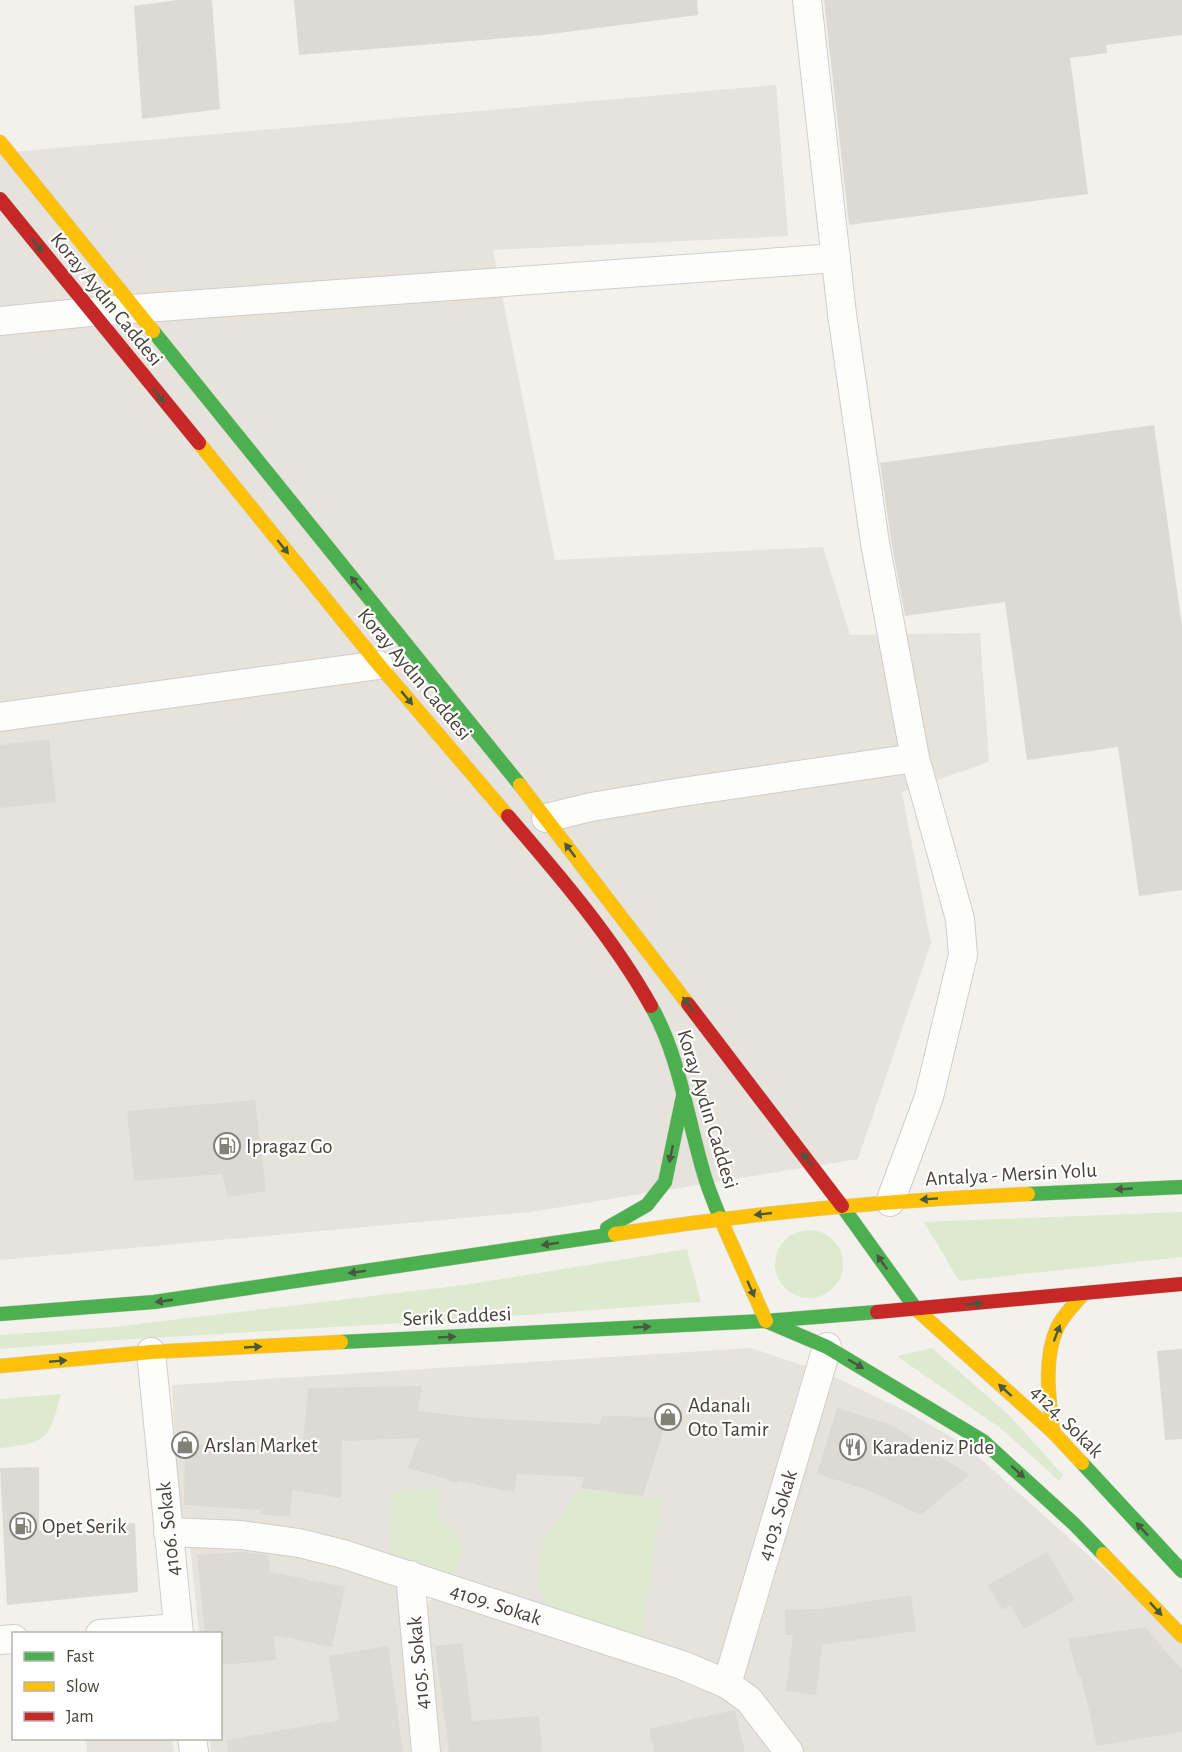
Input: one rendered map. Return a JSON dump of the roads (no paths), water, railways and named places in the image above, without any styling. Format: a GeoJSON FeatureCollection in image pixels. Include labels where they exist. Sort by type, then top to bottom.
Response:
{"type":"FeatureCollection","features":[{"type":"Feature","properties":{"kind":"main road","name":"4124. Sokak"},"geometry":{"type":"LineString","coordinates":[[0,141],[546,818],[842,1206],[916,1309],[1053,1432],[1182,1572]]}},
{"type":"Feature","properties":{"kind":"main road","name":"Koray Aydın Caddesi"},"geometry":{"type":"LineString","coordinates":[[0,199],[379,665],[563,880],[621,959],[660,1022],[676,1068],[704,1175],[720,1218],[766,1320]]}},
{"type":"Feature","properties":{"kind":"main road"},"geometry":{"type":"LineString","coordinates":[[589,1238],[646,1205],[665,1182],[683,1096]]}},
{"type":"Feature","properties":{"kind":"main road","name":"Antalya - Mersin Yolu"},"geometry":{"type":"LineString","coordinates":[[842,1206],[1182,1187]]}},
{"type":"Feature","properties":{"kind":"main road"},"geometry":{"type":"LineString","coordinates":[[0,1314],[154,1302],[720,1218],[842,1206]]}},
{"type":"Feature","properties":{"kind":"main road"},"geometry":{"type":"LineString","coordinates":[[916,1309],[1182,1284]]}},
{"type":"Feature","properties":{"kind":"main road"},"geometry":{"type":"LineString","coordinates":[[1053,1432],[1048,1395],[1052,1348],[1057,1329],[1083,1294]]}},
{"type":"Feature","properties":{"kind":"main road","name":"Serik Caddesi"},"geometry":{"type":"LineString","coordinates":[[0,1366],[151,1352],[766,1320],[916,1309]]}},
{"type":"Feature","properties":{"kind":"main road"},"geometry":{"type":"LineString","coordinates":[[766,1320],[827,1347],[983,1441],[1074,1524],[1182,1636]]}},
{"type":"Feature","properties":{"kind":"street"},"geometry":{"type":"LineString","coordinates":[[807,0],[842,314],[875,543],[915,758],[960,920],[963,955],[929,1097],[890,1202]]}},
{"type":"Feature","properties":{"kind":"street"},"geometry":{"type":"LineString","coordinates":[[0,321],[90,312],[836,258]]}},
{"type":"Feature","properties":{"kind":"street"},"geometry":{"type":"LineString","coordinates":[[0,717],[379,665]]}},
{"type":"Feature","properties":{"kind":"street"},"geometry":{"type":"LineString","coordinates":[[546,818],[591,807],[915,758]]}},
{"type":"Feature","properties":{"kind":"street","name":"4103. Sokak"},"geometry":{"type":"LineString","coordinates":[[727,1684],[827,1347]]}},
{"type":"Feature","properties":{"kind":"street","name":"4106. Sokak"},"geometry":{"type":"LineString","coordinates":[[151,1352],[178,1631]]}},
{"type":"Feature","properties":{"kind":"street","name":"4109. Sokak"},"geometry":{"type":"LineString","coordinates":[[168,1532],[241,1535],[299,1543],[410,1575],[682,1665],[727,1684],[749,1701],[789,1752]]}},
{"type":"Feature","properties":{"kind":"street","name":"4105. Sokak"},"geometry":{"type":"LineString","coordinates":[[410,1575],[426,1752]]}},
{"type":"Feature","properties":{"kind":"street"},"geometry":{"type":"LineString","coordinates":[[152,1632],[178,1631]]}},
{"type":"Feature","properties":{"kind":"place","name":"Ipragaz Go"},"geometry":{"type":"Point","coordinates":[227,1146]}},
{"type":"Feature","properties":{"kind":"place","name":"Adanalı Oto Tamir"},"geometry":{"type":"Point","coordinates":[668,1417]}},
{"type":"Feature","properties":{"kind":"place","name":"Arslan Market"},"geometry":{"type":"Point","coordinates":[185,1445]}},
{"type":"Feature","properties":{"kind":"place","name":"Karadeniz Pide"},"geometry":{"type":"Point","coordinates":[853,1447]}},
{"type":"Feature","properties":{"kind":"place","name":"Opet Serik"},"geometry":{"type":"Point","coordinates":[23,1526]}}]}
